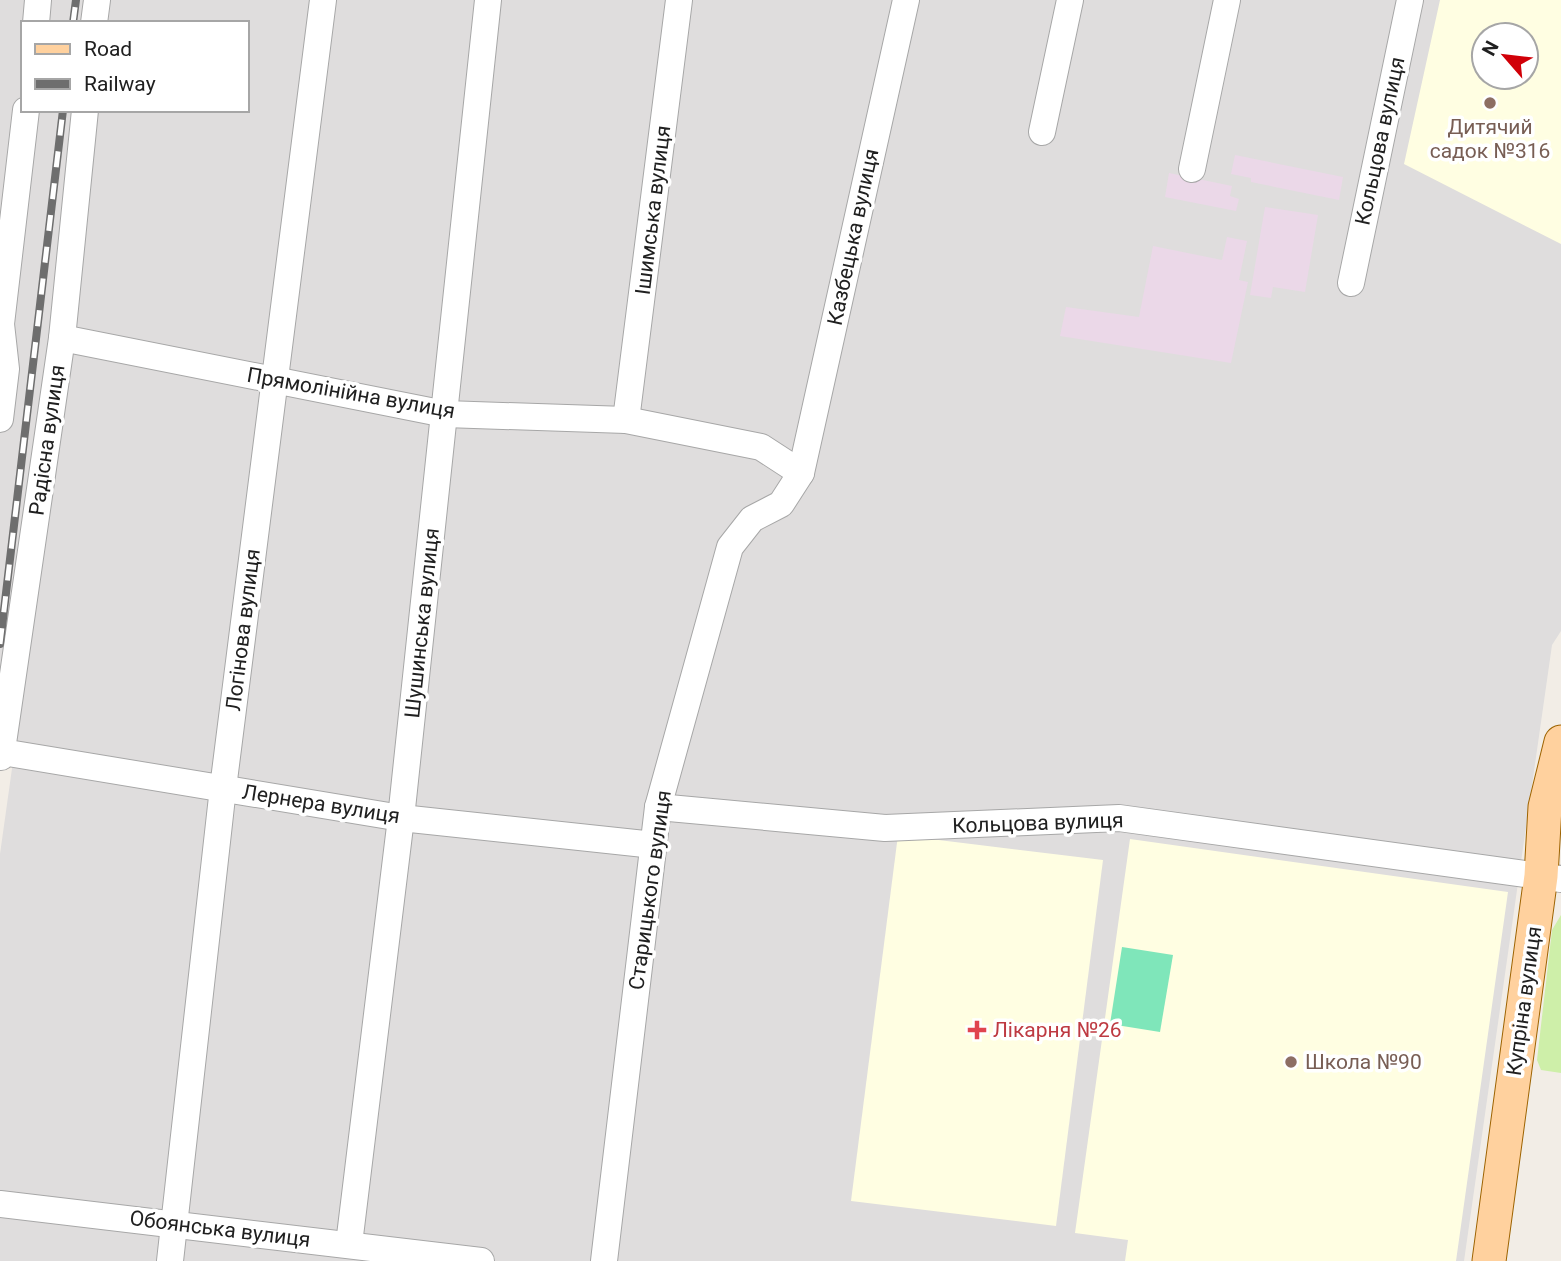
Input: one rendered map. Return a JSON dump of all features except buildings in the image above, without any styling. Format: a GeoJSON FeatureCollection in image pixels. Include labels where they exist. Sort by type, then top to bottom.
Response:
{"type":"FeatureCollection","features":[{"type":"Feature","properties":{"kind":"main road","name":"Купріна вулиця"},"geometry":{"type":"LineString","coordinates":[[1489,1261],[1551,877],[1545,807],[1561,742]]}},
{"type":"Feature","properties":{"kind":"street"},"geometry":{"type":"LineString","coordinates":[[36,21],[38,0]]}},
{"type":"Feature","properties":{"kind":"street"},"geometry":{"type":"LineString","coordinates":[[94,21],[97,0]]}},
{"type":"Feature","properties":{"kind":"street","name":"Логінова вулиця"},"geometry":{"type":"LineString","coordinates":[[170,1261],[223,788],[323,0]]}},
{"type":"Feature","properties":{"kind":"street","name":"Шушинська вулиця"},"geometry":{"type":"LineString","coordinates":[[349,1244],[401,818],[488,0]]}},
{"type":"Feature","properties":{"kind":"street","name":"Ішимська вулиця"},"geometry":{"type":"LineString","coordinates":[[626,420],[679,0]]}},
{"type":"Feature","properties":{"kind":"street","name":"Казбецька вулиця"},"geometry":{"type":"LineString","coordinates":[[801,473],[905,0]]}},
{"type":"Feature","properties":{"kind":"street"},"geometry":{"type":"LineString","coordinates":[[1042,132],[1070,0]]}},
{"type":"Feature","properties":{"kind":"street"},"geometry":{"type":"LineString","coordinates":[[1192,169],[1227,0]]}},
{"type":"Feature","properties":{"kind":"street","name":"Кольцова вулиця"},"geometry":{"type":"LineString","coordinates":[[1351,283],[1410,0]]}},
{"type":"Feature","properties":{"kind":"street"},"geometry":{"type":"LineString","coordinates":[[0,419],[6,369],[1,317],[26,112]]}},
{"type":"Feature","properties":{"kind":"street","name":"Радісна вулиця"},"geometry":{"type":"LineString","coordinates":[[1,754],[62,338],[85,112]]}},
{"type":"Feature","properties":{"kind":"street","name":"Прямолінійна вулиця"},"geometry":{"type":"LineString","coordinates":[[62,338],[444,414],[626,420],[761,447],[801,473]]}},
{"type":"Feature","properties":{"kind":"street","name":"Старицького вулиця"},"geometry":{"type":"LineString","coordinates":[[604,1261],[658,807],[730,547],[752,519],[781,504],[801,473]]}},
{"type":"Feature","properties":{"kind":"street","name":"Лернера вулиця"},"geometry":{"type":"LineString","coordinates":[[1,754],[401,818],[654,845]]}},
{"type":"Feature","properties":{"kind":"street","name":"Кольцова вулиця"},"geometry":{"type":"LineString","coordinates":[[658,807],[884,828],[1119,818],[1551,877]]}},
{"type":"Feature","properties":{"kind":"street","name":"Обоянська вулиця"},"geometry":{"type":"LineString","coordinates":[[0,1204],[481,1261]]}},
{"type":"Feature","properties":{"kind":"shaded area"},"geometry":{"type":"Polygon","coordinates":[[[0,0],[1561,0],[1561,631],[1552,645],[1464,1261],[494,1261],[0,1200],[0,854],[17,733],[0,731],[0,0]]]}},
{"type":"Feature","properties":{"kind":"shaded area","name":"Дитячий садок №316"},"geometry":{"type":"Polygon","coordinates":[[[1440,0],[1561,0],[1561,244],[1404,164],[1440,0]]]}},
{"type":"Feature","properties":{"kind":"shaded area"},"geometry":{"type":"Polygon","coordinates":[[[1235,155],[1343,177],[1339,200],[1251,182],[1251,178],[1231,174],[1235,155]]]}},
{"type":"Feature","properties":{"kind":"shaded area"},"geometry":{"type":"Polygon","coordinates":[[[1169,173],[1232,186],[1230,196],[1239,199],[1236,211],[1165,197],[1169,173]]]}},
{"type":"Feature","properties":{"kind":"shaded area"},"geometry":{"type":"Polygon","coordinates":[[[1265,207],[1318,215],[1305,292],[1273,287],[1271,298],[1250,295],[1265,207]]]}},
{"type":"Feature","properties":{"kind":"shaded area"},"geometry":{"type":"Polygon","coordinates":[[[1227,237],[1247,241],[1239,280],[1248,282],[1231,363],[1060,336],[1066,307],[1139,317],[1153,246],[1222,260],[1227,237]]]}},
{"type":"Feature","properties":{"kind":"shaded area","name":"Лікарня №26"},"geometry":{"type":"Polygon","coordinates":[[[898,835],[1103,860],[1056,1226],[851,1201],[898,835]]]}},
{"type":"Feature","properties":{"kind":"shaded area","name":"Школа №90"},"geometry":{"type":"Polygon","coordinates":[[[1130,839],[1508,892],[1456,1261],[1125,1261],[1128,1240],[1075,1233],[1130,839]]]}},
{"type":"Feature","properties":{"kind":"shaded area"},"geometry":{"type":"Polygon","coordinates":[[[0,1207],[468,1261],[0,1261],[0,1207]]]}},
{"type":"Feature","properties":{"kind":"green space"},"geometry":{"type":"Polygon","coordinates":[[[1561,915],[1561,1073],[1541,1070],[1537,1060],[1552,930],[1561,915]]]}},
{"type":"Feature","properties":{"kind":"green space"},"geometry":{"type":"Polygon","coordinates":[[[1122,947],[1173,955],[1160,1032],[1110,1024],[1122,947]]]}},
{"type":"Feature","properties":{"kind":"railway"},"geometry":{"type":"LineString","coordinates":[[73,21],[76,0]]}},
{"type":"Feature","properties":{"kind":"railway"},"geometry":{"type":"LineString","coordinates":[[0,644],[63,112]]}},
{"type":"Feature","properties":{"kind":"place","name":"Дитячий садок №316"},"geometry":{"type":"Point","coordinates":[1490,103]}},
{"type":"Feature","properties":{"kind":"place","name":"Лікарня №26"},"geometry":{"type":"Point","coordinates":[977,1030]}},
{"type":"Feature","properties":{"kind":"place","name":"Школа №90"},"geometry":{"type":"Point","coordinates":[1291,1062]}}]}
